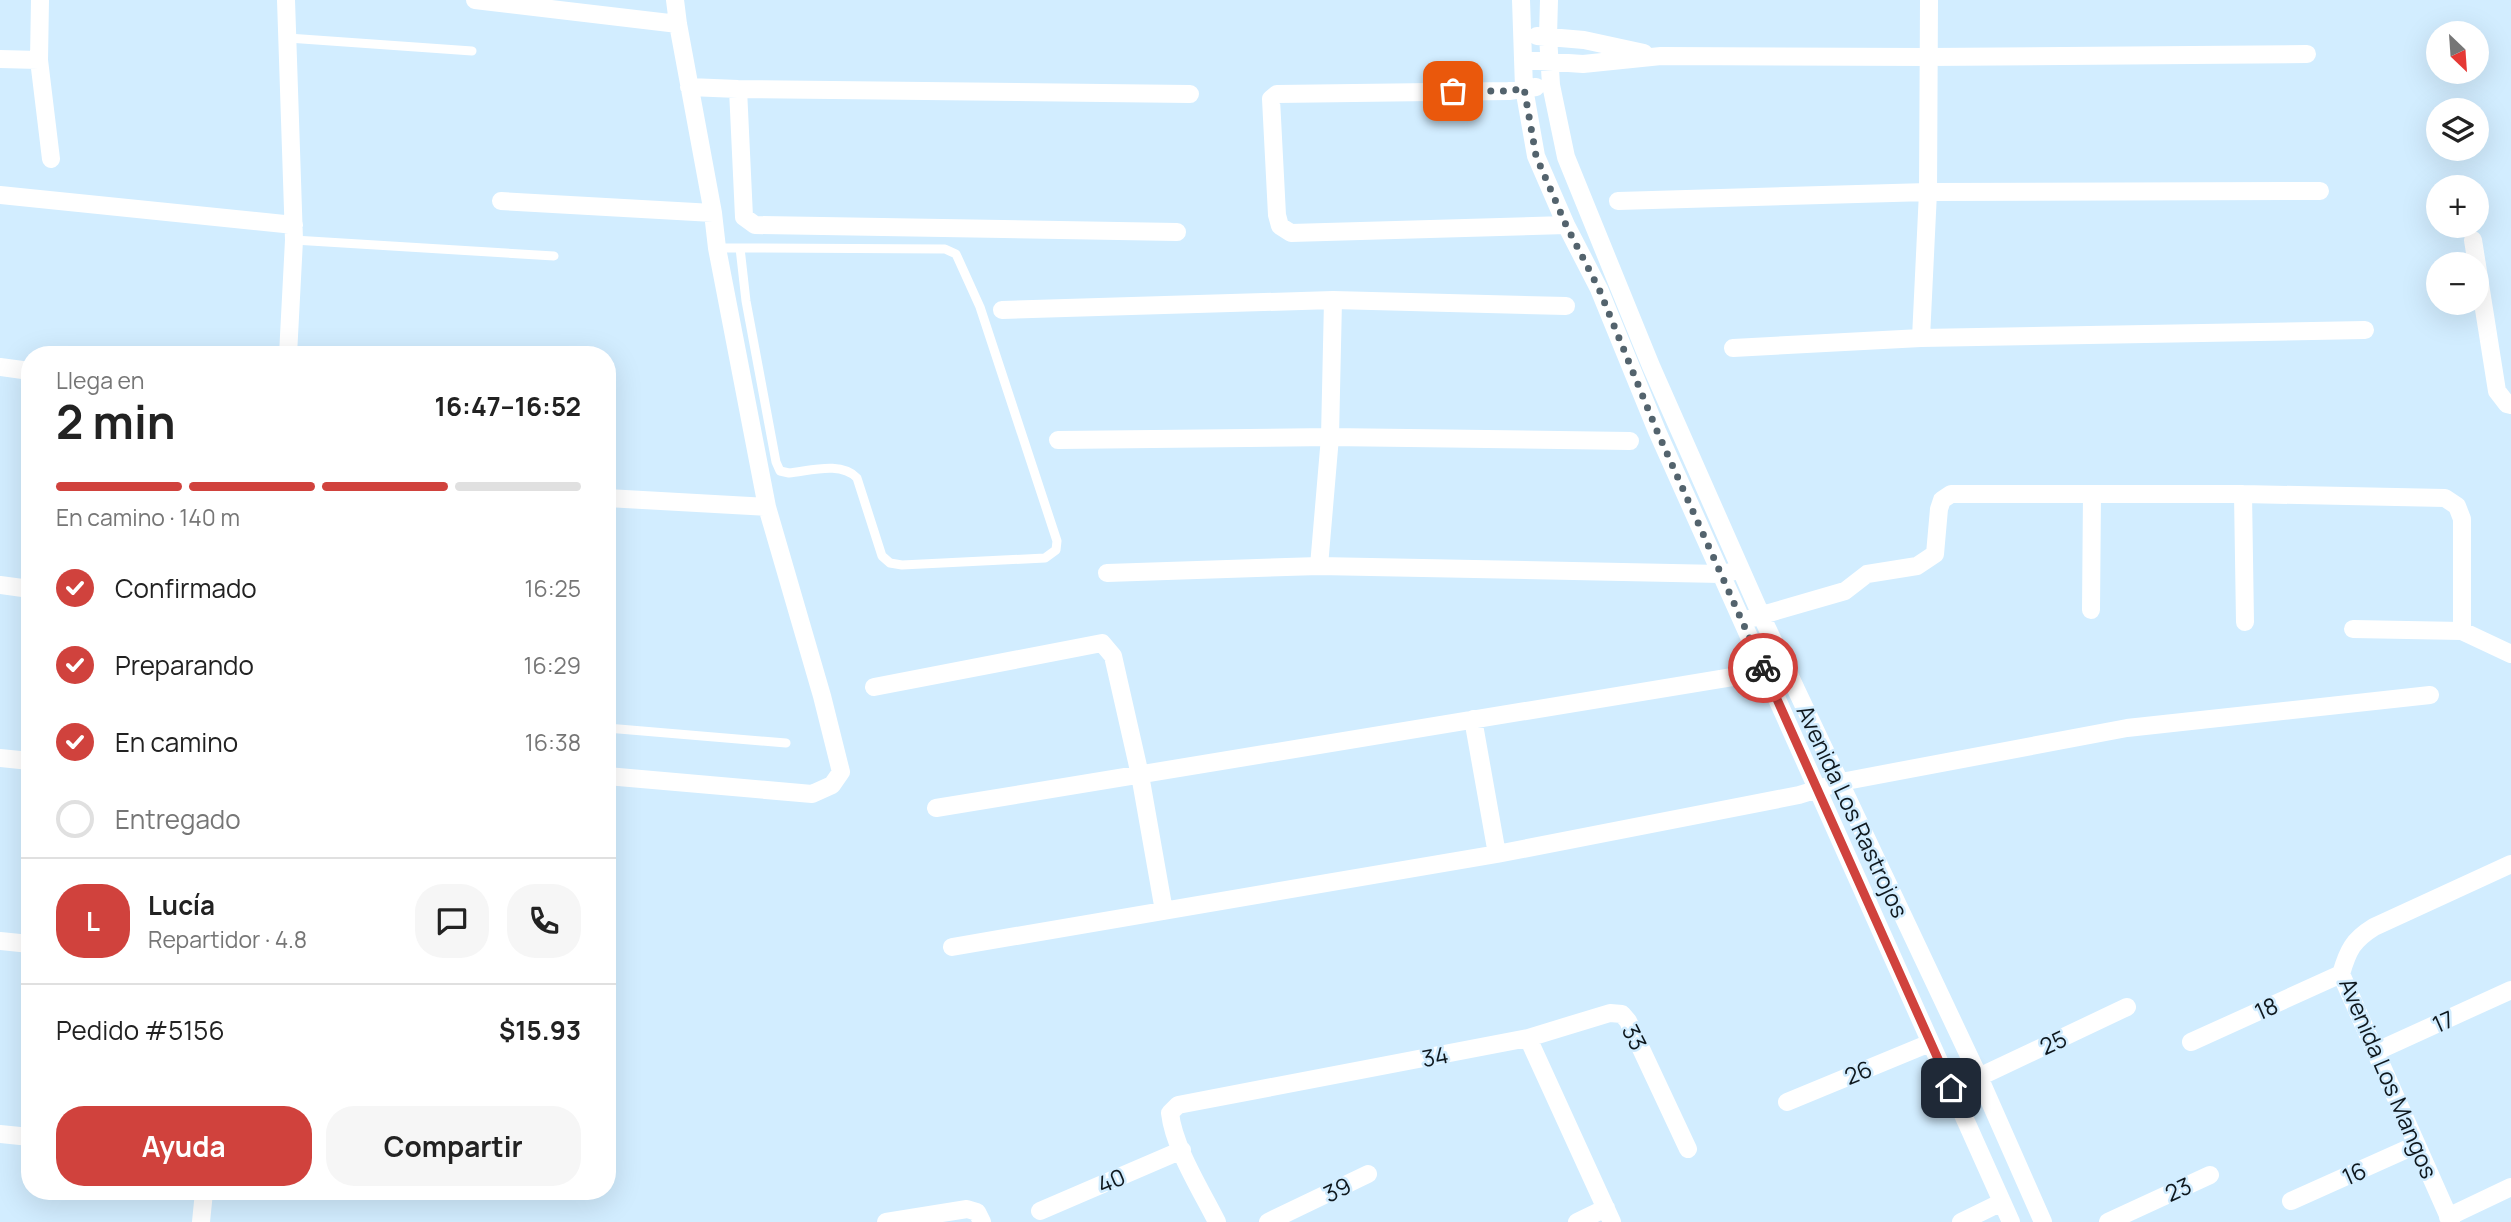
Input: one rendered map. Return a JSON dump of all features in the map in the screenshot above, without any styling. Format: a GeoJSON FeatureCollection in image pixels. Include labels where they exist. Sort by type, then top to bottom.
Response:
{"type":"FeatureCollection","features":[{"type":"Feature","properties":{"kind":"street"},"geometry":{"type":"LineString","coordinates":[[40,0],[38,60],[51,159]]}},
{"type":"Feature","properties":{"kind":"street"},"geometry":{"type":"LineString","coordinates":[[286,0],[294,233],[288,346]]}},
{"type":"Feature","properties":{"kind":"street"},"geometry":{"type":"LineString","coordinates":[[475,0],[678,24]]}},
{"type":"Feature","properties":{"kind":"street"},"geometry":{"type":"LineString","coordinates":[[616,777],[812,794],[838,779],[841,772],[822,696],[767,507],[717,248],[676,0]]}},
{"type":"Feature","properties":{"kind":"street","name":"Avenida Los Rastrojos"},"geometry":{"type":"LineString","coordinates":[[1521,0],[1524,88],[1536,156],[1566,225],[1599,289],[1657,431],[2011,1222]]}},
{"type":"Feature","properties":{"kind":"street","name":"Avenida Los Rastrojos"},"geometry":{"type":"LineString","coordinates":[[1549,0],[1551,85],[1566,158],[1651,366],[1761,615],[1979,1077],[2043,1222]]}},
{"type":"Feature","properties":{"kind":"street"},"geometry":{"type":"LineString","coordinates":[[1921,338],[1928,192],[1929,0]]}},
{"type":"Feature","properties":{"kind":"street"},"geometry":{"type":"LineString","coordinates":[[1522,35],[1608,44],[1661,56]]}},
{"type":"Feature","properties":{"kind":"street"},"geometry":{"type":"LineString","coordinates":[[1523,60],[1583,65],[1661,56],[2307,54]]}},
{"type":"Feature","properties":{"kind":"street"},"geometry":{"type":"LineString","coordinates":[[0,59],[38,60]]}},
{"type":"Feature","properties":{"kind":"street"},"geometry":{"type":"LineString","coordinates":[[1551,85],[1509,91],[1277,94],[1271,99],[1277,215],[1280,226],[1291,233],[1566,225]]}},
{"type":"Feature","properties":{"kind":"street"},"geometry":{"type":"LineString","coordinates":[[689,87],[1191,94]]}},
{"type":"Feature","properties":{"kind":"street"},"geometry":{"type":"LineString","coordinates":[[738,89],[744,217],[755,225],[1177,232]]}},
{"type":"Feature","properties":{"kind":"street"},"geometry":{"type":"LineString","coordinates":[[1618,201],[1928,192],[2320,191]]}},
{"type":"Feature","properties":{"kind":"street"},"geometry":{"type":"LineString","coordinates":[[0,195],[294,233]]}},
{"type":"Feature","properties":{"kind":"street"},"geometry":{"type":"LineString","coordinates":[[500,201],[713,213]]}},
{"type":"Feature","properties":{"kind":"street"},"geometry":{"type":"LineString","coordinates":[[2473,240],[2497,391],[2507,404],[2511,405]]}},
{"type":"Feature","properties":{"kind":"street"},"geometry":{"type":"LineString","coordinates":[[1319,566],[1330,437],[1333,300]]}},
{"type":"Feature","properties":{"kind":"street"},"geometry":{"type":"LineString","coordinates":[[1002,310],[1333,300],[1566,306]]}},
{"type":"Feature","properties":{"kind":"street"},"geometry":{"type":"LineString","coordinates":[[1733,348],[1921,338],[2365,330]]}},
{"type":"Feature","properties":{"kind":"street"},"geometry":{"type":"LineString","coordinates":[[0,367],[21,370]]}},
{"type":"Feature","properties":{"kind":"street"},"geometry":{"type":"LineString","coordinates":[[1058,440],[1330,437],[1630,442]]}},
{"type":"Feature","properties":{"kind":"street"},"geometry":{"type":"LineString","coordinates":[[1742,621],[1845,591],[1867,574],[1917,566],[1927,561],[1936,554],[1942,499],[1951,494],[2243,494],[2445,498],[2457,506],[2462,519],[2462,631]]}},
{"type":"Feature","properties":{"kind":"street"},"geometry":{"type":"LineString","coordinates":[[2091,610],[2092,494]]}},
{"type":"Feature","properties":{"kind":"street"},"geometry":{"type":"LineString","coordinates":[[2243,494],[2245,622]]}},
{"type":"Feature","properties":{"kind":"street"},"geometry":{"type":"LineString","coordinates":[[616,499],[767,507]]}},
{"type":"Feature","properties":{"kind":"street"},"geometry":{"type":"LineString","coordinates":[[1107,573],[1319,566],[1721,574],[1741,570]]}},
{"type":"Feature","properties":{"kind":"street"},"geometry":{"type":"LineString","coordinates":[[0,585],[21,588]]}},
{"type":"Feature","properties":{"kind":"street"},"geometry":{"type":"LineString","coordinates":[[2353,629],[2462,631],[2511,653]]}},
{"type":"Feature","properties":{"kind":"street"},"geometry":{"type":"LineString","coordinates":[[874,687],[1102,643],[1113,656],[1140,775],[1164,911]]}},
{"type":"Feature","properties":{"kind":"street"},"geometry":{"type":"LineString","coordinates":[[936,808],[1785,668]]}},
{"type":"Feature","properties":{"kind":"street"},"geometry":{"type":"LineString","coordinates":[[952,947],[1497,854],[1799,794],[1841,782],[2127,728],[2430,695]]}},
{"type":"Feature","properties":{"kind":"street"},"geometry":{"type":"LineString","coordinates":[[1473,719],[1497,854]]}},
{"type":"Feature","properties":{"kind":"street"},"geometry":{"type":"LineString","coordinates":[[0,758],[21,760]]}},
{"type":"Feature","properties":{"kind":"street","name":"Avenida Los Mangos"},"geometry":{"type":"LineString","coordinates":[[2450,1219],[2341,974],[2346,955],[2357,937],[2511,864]]}},
{"type":"Feature","properties":{"kind":"street"},"geometry":{"type":"LineString","coordinates":[[0,941],[21,943]]}},
{"type":"Feature","properties":{"kind":"street","name":"18"},"geometry":{"type":"LineString","coordinates":[[2191,1042],[2341,974]]}},
{"type":"Feature","properties":{"kind":"street","name":"17"},"geometry":{"type":"LineString","coordinates":[[2375,1052],[2511,990]]}},
{"type":"Feature","properties":{"kind":"street","name":"25"},"geometry":{"type":"LineString","coordinates":[[1979,1077],[2127,1007]]}},
{"type":"Feature","properties":{"kind":"street","name":"33"},"geometry":{"type":"LineString","coordinates":[[1528,1038],[1610,1013],[1622,1014],[1628,1021],[1688,1149]]}},
{"type":"Feature","properties":{"kind":"street"},"geometry":{"type":"LineString","coordinates":[[1528,1038],[1609,1215],[1577,1222]]}},
{"type":"Feature","properties":{"kind":"street","name":"34"},"geometry":{"type":"LineString","coordinates":[[1181,1150],[1171,1124],[1170,1113],[1178,1105],[1528,1038]]}},
{"type":"Feature","properties":{"kind":"street","name":"26"},"geometry":{"type":"LineString","coordinates":[[1787,1102],[1930,1043]]}},
{"type":"Feature","properties":{"kind":"street"},"geometry":{"type":"LineString","coordinates":[[0,1134],[21,1136]]}},
{"type":"Feature","properties":{"kind":"street","name":"16"},"geometry":{"type":"LineString","coordinates":[[2291,1201],[2416,1144]]}},
{"type":"Feature","properties":{"kind":"street"},"geometry":{"type":"LineString","coordinates":[[1181,1150],[1217,1222]]}},
{"type":"Feature","properties":{"kind":"street","name":"40"},"geometry":{"type":"LineString","coordinates":[[1040,1211],[1181,1150]]}},
{"type":"Feature","properties":{"kind":"street","name":"39"},"geometry":{"type":"LineString","coordinates":[[1268,1222],[1368,1174]]}},
{"type":"Feature","properties":{"kind":"street","name":"23"},"geometry":{"type":"LineString","coordinates":[[2108,1222],[2210,1175]]}},
{"type":"Feature","properties":{"kind":"street"},"geometry":{"type":"LineString","coordinates":[[2450,1219],[2511,1187]]}},
{"type":"Feature","properties":{"kind":"street"},"geometry":{"type":"LineString","coordinates":[[201,1222],[203,1200]]}},
{"type":"Feature","properties":{"kind":"street"},"geometry":{"type":"LineString","coordinates":[[1961,1222],[2003,1202]]}},
{"type":"Feature","properties":{"kind":"street"},"geometry":{"type":"LineString","coordinates":[[886,1222],[967,1209],[976,1212],[982,1222]]}},
{"type":"Feature","properties":{"kind":"lane"},"geometry":{"type":"LineString","coordinates":[[288,38],[472,51]]}},
{"type":"Feature","properties":{"kind":"lane"},"geometry":{"type":"LineString","coordinates":[[294,233],[554,257]]}},
{"type":"Feature","properties":{"kind":"lane"},"geometry":{"type":"LineString","coordinates":[[717,248],[740,248],[945,248],[956,254],[980,307],[1057,541],[1056,550],[1045,558],[890,564],[882,556],[857,478],[851,472],[840,468],[789,473],[780,471],[776,462],[746,302],[740,248]]}},
{"type":"Feature","properties":{"kind":"lane"},"geometry":{"type":"LineString","coordinates":[[616,729],[786,743]]}},
{"type":"Feature","properties":{"kind":"way so far"},"geometry":{"type":"LineString","coordinates":[[1453,91],[1509,91],[1524,88],[1536,156],[1566,225],[1599,289],[1657,431],[1763,668]]}},
{"type":"Feature","properties":{"kind":"route"},"geometry":{"type":"LineString","coordinates":[[1763,668],[1951,1088]]}}]}
